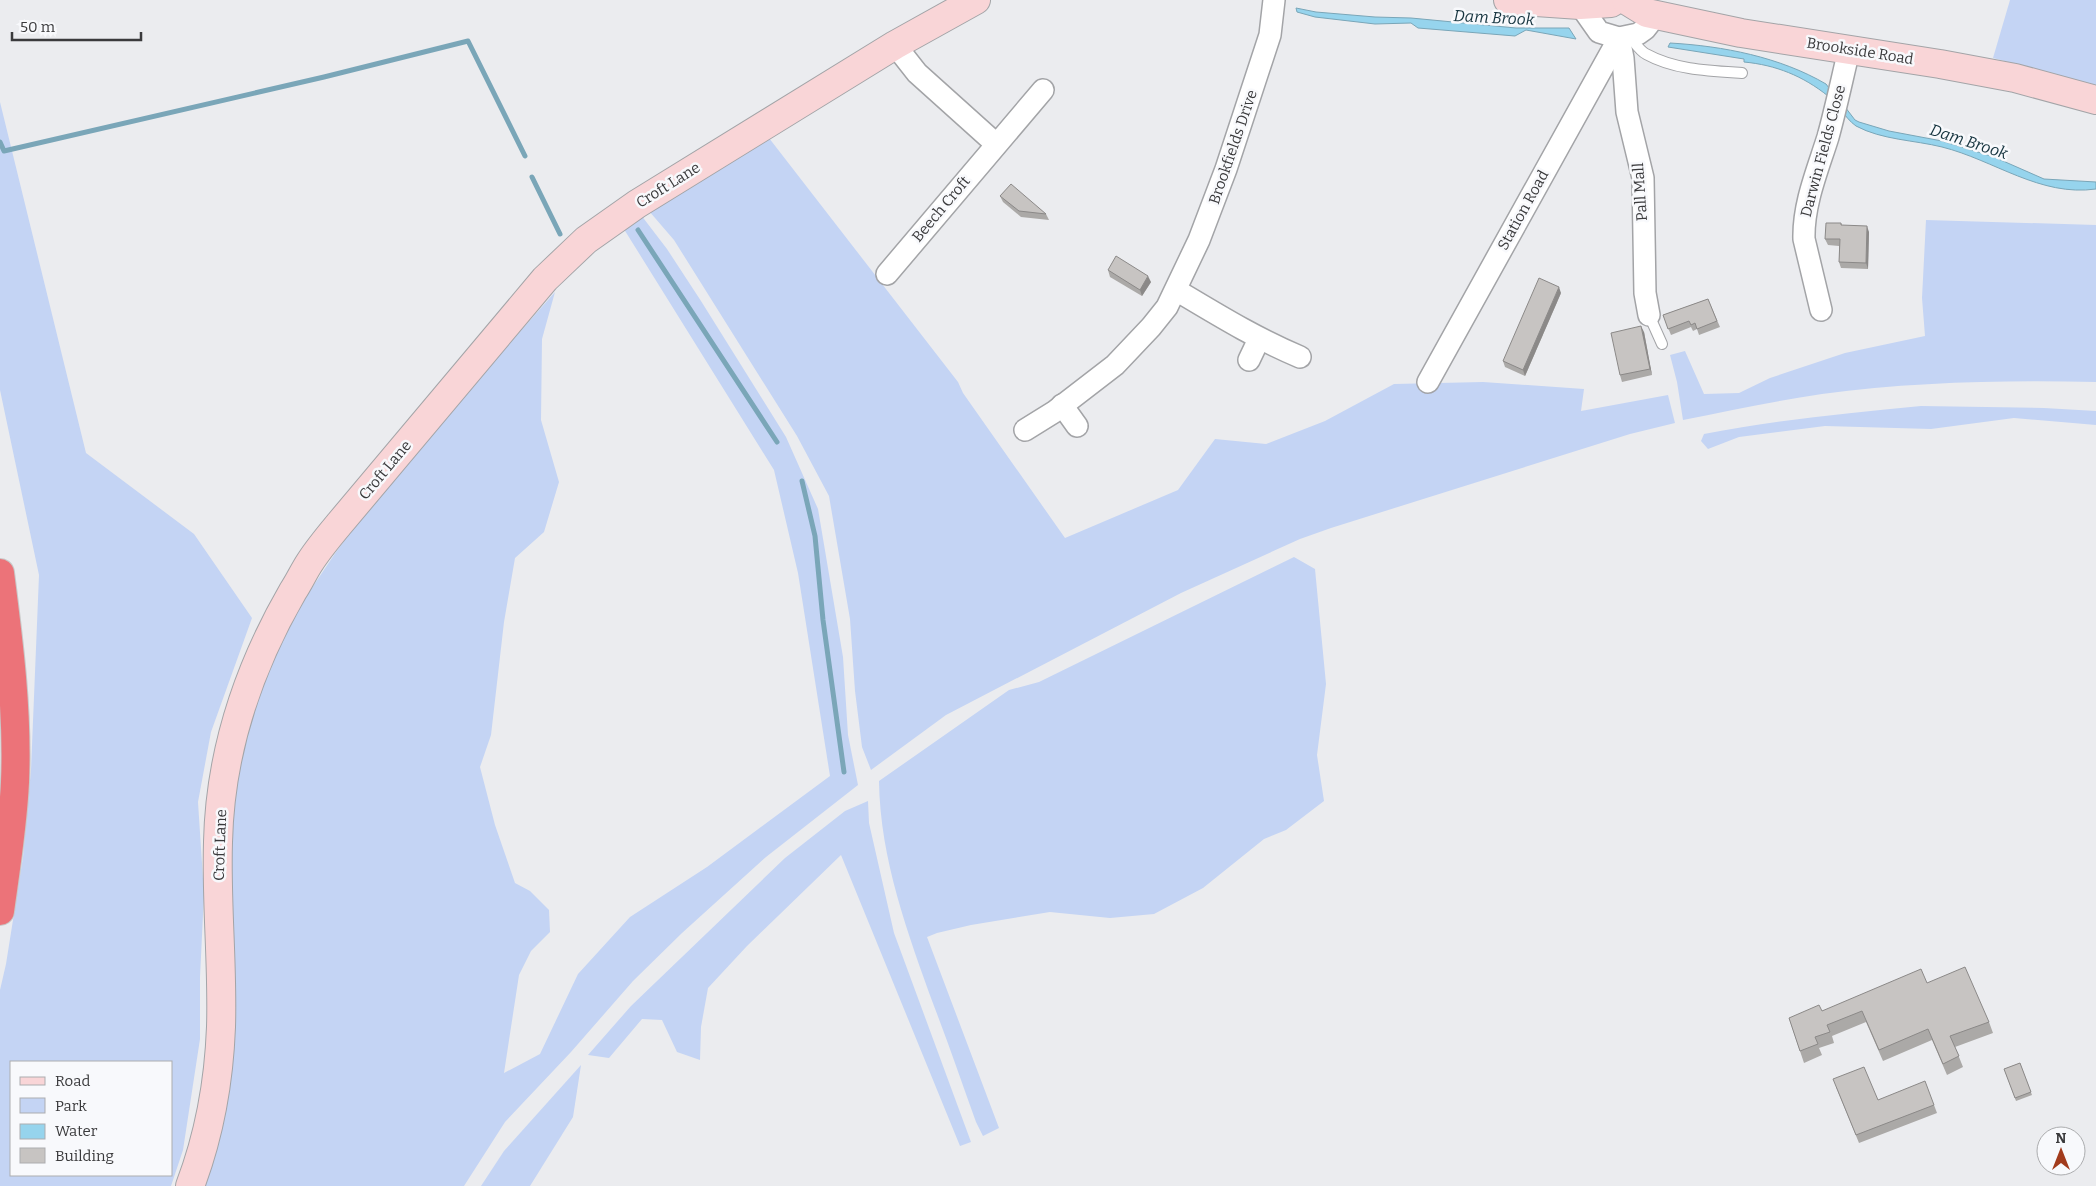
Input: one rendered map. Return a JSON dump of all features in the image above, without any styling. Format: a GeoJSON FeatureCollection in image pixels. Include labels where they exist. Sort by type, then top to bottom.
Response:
{"type":"FeatureCollection","features":[{"type":"Feature","properties":{"kind":"highway"},"geometry":{"type":"LineString","coordinates":[[0,573],[12,683],[15,756],[13,806],[0,911]]}},
{"type":"Feature","properties":{"kind":"street","name":"Croft Lane"},"geometry":{"type":"LineString","coordinates":[[190,1186],[213,1104],[218,1060],[221,1018],[218,842],[226,771],[240,711],[256,664],[271,631],[310,562],[340,523],[546,279],[586,240],[637,204],[895,45],[976,0]]}},
{"type":"Feature","properties":{"kind":"street","name":"Brookfields Drive"},"geometry":{"type":"LineString","coordinates":[[1025,430],[1092,384],[1131,350],[1152,327],[1176,290],[1209,216],[1242,123],[1270,35],[1274,0]]}},
{"type":"Feature","properties":{"kind":"street"},"geometry":{"type":"LineString","coordinates":[[1508,0],[1580,5],[1611,3],[1615,0]]}},
{"type":"Feature","properties":{"kind":"street","name":"Brookside Road"},"geometry":{"type":"LineString","coordinates":[[1626,0],[1640,10],[1656,15],[1741,33],[1940,64],[2015,78],[2096,100]]}},
{"type":"Feature","properties":{"kind":"street"},"geometry":{"type":"LineString","coordinates":[[1580,5],[1599,32],[1624,38]]}},
{"type":"Feature","properties":{"kind":"street","name":"Station Road"},"geometry":{"type":"LineString","coordinates":[[1428,382],[1624,38],[1645,29],[1656,15]]}},
{"type":"Feature","properties":{"kind":"street","name":"Pall Mall"},"geometry":{"type":"LineString","coordinates":[[1624,38],[1623,58],[1627,112],[1643,178],[1644,293],[1649,315]]}},
{"type":"Feature","properties":{"kind":"street"},"geometry":{"type":"LineString","coordinates":[[895,45],[917,73],[996,144]]}},
{"type":"Feature","properties":{"kind":"street","name":"Darwin Fields Close"},"geometry":{"type":"LineString","coordinates":[[1821,310],[1805,244],[1804,228],[1808,203],[1830,131],[1849,50]]}},
{"type":"Feature","properties":{"kind":"street","name":"Beech Croft"},"geometry":{"type":"LineString","coordinates":[[886,274],[1043,90]]}},
{"type":"Feature","properties":{"kind":"street"},"geometry":{"type":"LineString","coordinates":[[1176,290],[1231,324],[1300,357]]}},
{"type":"Feature","properties":{"kind":"street"},"geometry":{"type":"LineString","coordinates":[[1249,360],[1259,339]]}},
{"type":"Feature","properties":{"kind":"street"},"geometry":{"type":"LineString","coordinates":[[1062,406],[1077,426]]}},
{"type":"Feature","properties":{"kind":"lane"},"geometry":{"type":"LineString","coordinates":[[1624,38],[1645,54],[1670,63],[1700,70],[1742,73]]}},
{"type":"Feature","properties":{"kind":"lane","name":"Pall Mall"},"geometry":{"type":"LineString","coordinates":[[1649,315],[1662,344]]}},
{"type":"Feature","properties":{"kind":"green space"},"geometry":{"type":"Polygon","coordinates":[[[2010,0],[2096,0],[2096,85],[1993,58],[2010,0]]]}},
{"type":"Feature","properties":{"kind":"green space"},"geometry":{"type":"Polygon","coordinates":[[[0,102],[86,453],[194,534],[252,618],[211,732],[198,802],[204,894],[200,977],[200,1039],[183,1150],[171,1186],[0,1186],[0,990],[23,857],[31,770],[39,575],[0,390],[0,102]]]}},
{"type":"Feature","properties":{"kind":"green space"},"geometry":{"type":"Polygon","coordinates":[[[769,138],[958,382],[963,393],[1065,538],[1178,490],[1215,439],[1266,444],[1325,421],[1394,384],[1483,382],[1584,389],[1581,411],[1668,395],[1675,423],[1630,434],[1300,539],[1181,593],[946,715],[871,770],[862,747],[855,691],[850,619],[829,496],[797,436],[674,240],[649,211],[769,138]]]}},
{"type":"Feature","properties":{"kind":"green space"},"geometry":{"type":"Polygon","coordinates":[[[641,215],[667,249],[701,301],[786,437],[818,509],[843,657],[848,735],[858,785],[766,857],[682,933],[633,981],[571,1052],[505,1122],[464,1186],[204,1186],[225,843],[249,712],[293,616],[336,552],[392,477],[555,292],[542,339],[541,420],[559,482],[544,532],[515,558],[504,622],[491,735],[480,767],[495,825],[515,883],[530,891],[549,910],[550,932],[531,951],[519,975],[504,1073],[540,1054],[578,974],[630,917],[707,867],[830,776],[798,573],[774,470],[622,226],[641,215]]]}},
{"type":"Feature","properties":{"kind":"green space"},"geometry":{"type":"Polygon","coordinates":[[[1926,220],[2096,225],[2096,382],[2027,381],[1924,384],[1856,390],[1752,406],[1683,420],[1677,382],[1670,355],[1685,351],[1704,394],[1739,393],[1770,378],[1845,353],[1925,336],[1922,298],[1926,220]]]}},
{"type":"Feature","properties":{"kind":"green space"},"geometry":{"type":"Polygon","coordinates":[[[1921,406],[2044,408],[2096,411],[2096,425],[2014,418],[1931,429],[1825,426],[1739,437],[1708,449],[1701,441],[1704,434],[1758,425],[1839,414],[1921,406]]]}},
{"type":"Feature","properties":{"kind":"green space"},"geometry":{"type":"Polygon","coordinates":[[[1294,557],[1315,569],[1326,684],[1317,755],[1324,801],[1286,830],[1264,839],[1203,888],[1154,914],[1110,918],[1050,912],[971,925],[927,937],[999,1128],[983,1136],[976,1122],[905,924],[884,839],[879,781],[1009,690],[1039,682],[1294,557]]]}},
{"type":"Feature","properties":{"kind":"green space"},"geometry":{"type":"Polygon","coordinates":[[[868,801],[869,823],[894,933],[971,1142],[960,1146],[841,855],[747,946],[708,988],[701,1027],[700,1060],[677,1052],[662,1020],[642,1019],[609,1058],[588,1055],[631,1006],[785,858],[845,811],[868,801]]]}},
{"type":"Feature","properties":{"kind":"green space"},"geometry":{"type":"Polygon","coordinates":[[[581,1065],[573,1117],[530,1186],[481,1186],[504,1151],[581,1065]]]}},
{"type":"Feature","properties":{"kind":"water"},"geometry":{"type":"Polygon","coordinates":[[[1296,8],[1316,12],[1411,18],[1516,28],[1569,28],[1576,39],[1526,30],[1515,36],[1418,28],[1411,23],[1375,24],[1315,17],[1297,12],[1296,8]]]}},
{"type":"Feature","properties":{"kind":"water"},"geometry":{"type":"Polygon","coordinates":[[[1670,43],[1731,50],[1770,60],[1826,84],[1829,88],[1828,96],[1799,77],[1778,69],[1744,62],[1744,59],[1668,47],[1670,43]]]}},
{"type":"Feature","properties":{"kind":"water"},"geometry":{"type":"Polygon","coordinates":[[[1842,103],[1855,120],[1859,122],[1889,131],[1942,141],[1994,157],[2044,179],[2096,182],[2096,189],[2075,190],[2036,183],[1942,147],[1866,131],[1856,126],[1840,109],[1842,103]]]}},
{"type":"Feature","properties":{"kind":"building"},"geometry":{"type":"Polygon","coordinates":[[[1011,184],[1046,214],[1019,211],[1000,196],[1011,184]]]}},
{"type":"Feature","properties":{"kind":"building"},"geometry":{"type":"Polygon","coordinates":[[[1826,223],[1867,226],[1866,263],[1839,262],[1840,239],[1825,239],[1826,223]]]}},
{"type":"Feature","properties":{"kind":"building"},"geometry":{"type":"Polygon","coordinates":[[[1116,256],[1148,276],[1140,290],[1108,270],[1116,256]]]}},
{"type":"Feature","properties":{"kind":"building"},"geometry":{"type":"Polygon","coordinates":[[[1539,278],[1559,287],[1523,370],[1503,361],[1539,278]]]}},
{"type":"Feature","properties":{"kind":"building"},"geometry":{"type":"Polygon","coordinates":[[[1708,299],[1717,321],[1697,329],[1695,323],[1691,325],[1689,321],[1668,329],[1663,315],[1708,299]]]}},
{"type":"Feature","properties":{"kind":"building"},"geometry":{"type":"Polygon","coordinates":[[[1641,326],[1650,369],[1620,375],[1611,333],[1641,326]]]}},
{"type":"Feature","properties":{"kind":"building"},"geometry":{"type":"Polygon","coordinates":[[[1965,967],[1989,1022],[1950,1036],[1959,1056],[1943,1064],[1928,1029],[1879,1050],[1862,1011],[1827,1025],[1830,1032],[1815,1037],[1818,1044],[1800,1051],[1789,1018],[1819,1005],[1822,1011],[1921,969],[1927,983],[1965,967]]]}},
{"type":"Feature","properties":{"kind":"building"},"geometry":{"type":"Polygon","coordinates":[[[2020,1063],[2031,1092],[2015,1098],[2004,1069],[2020,1063]]]}},
{"type":"Feature","properties":{"kind":"building"},"geometry":{"type":"Polygon","coordinates":[[[1864,1067],[1878,1100],[1925,1081],[1934,1105],[1856,1135],[1833,1079],[1864,1067]]]}},
{"type":"Feature","properties":{"kind":"waterway"},"geometry":{"type":"LineString","coordinates":[[0,142],[4,151],[324,77],[468,41],[525,156]]}},
{"type":"Feature","properties":{"kind":"waterway"},"geometry":{"type":"LineString","coordinates":[[532,177],[560,234]]}},
{"type":"Feature","properties":{"kind":"waterway"},"geometry":{"type":"LineString","coordinates":[[638,230],[777,442]]}},
{"type":"Feature","properties":{"kind":"waterway"},"geometry":{"type":"LineString","coordinates":[[802,481],[815,536],[823,620],[844,772]]}},
{"type":"Feature","properties":{"kind":"water label","name":"Dam Brook"},"geometry":{"type":"Point","coordinates":[1494,17]}},
{"type":"Feature","properties":{"kind":"water label","name":"Dam Brook"},"geometry":{"type":"Point","coordinates":[1969,141]}}]}
